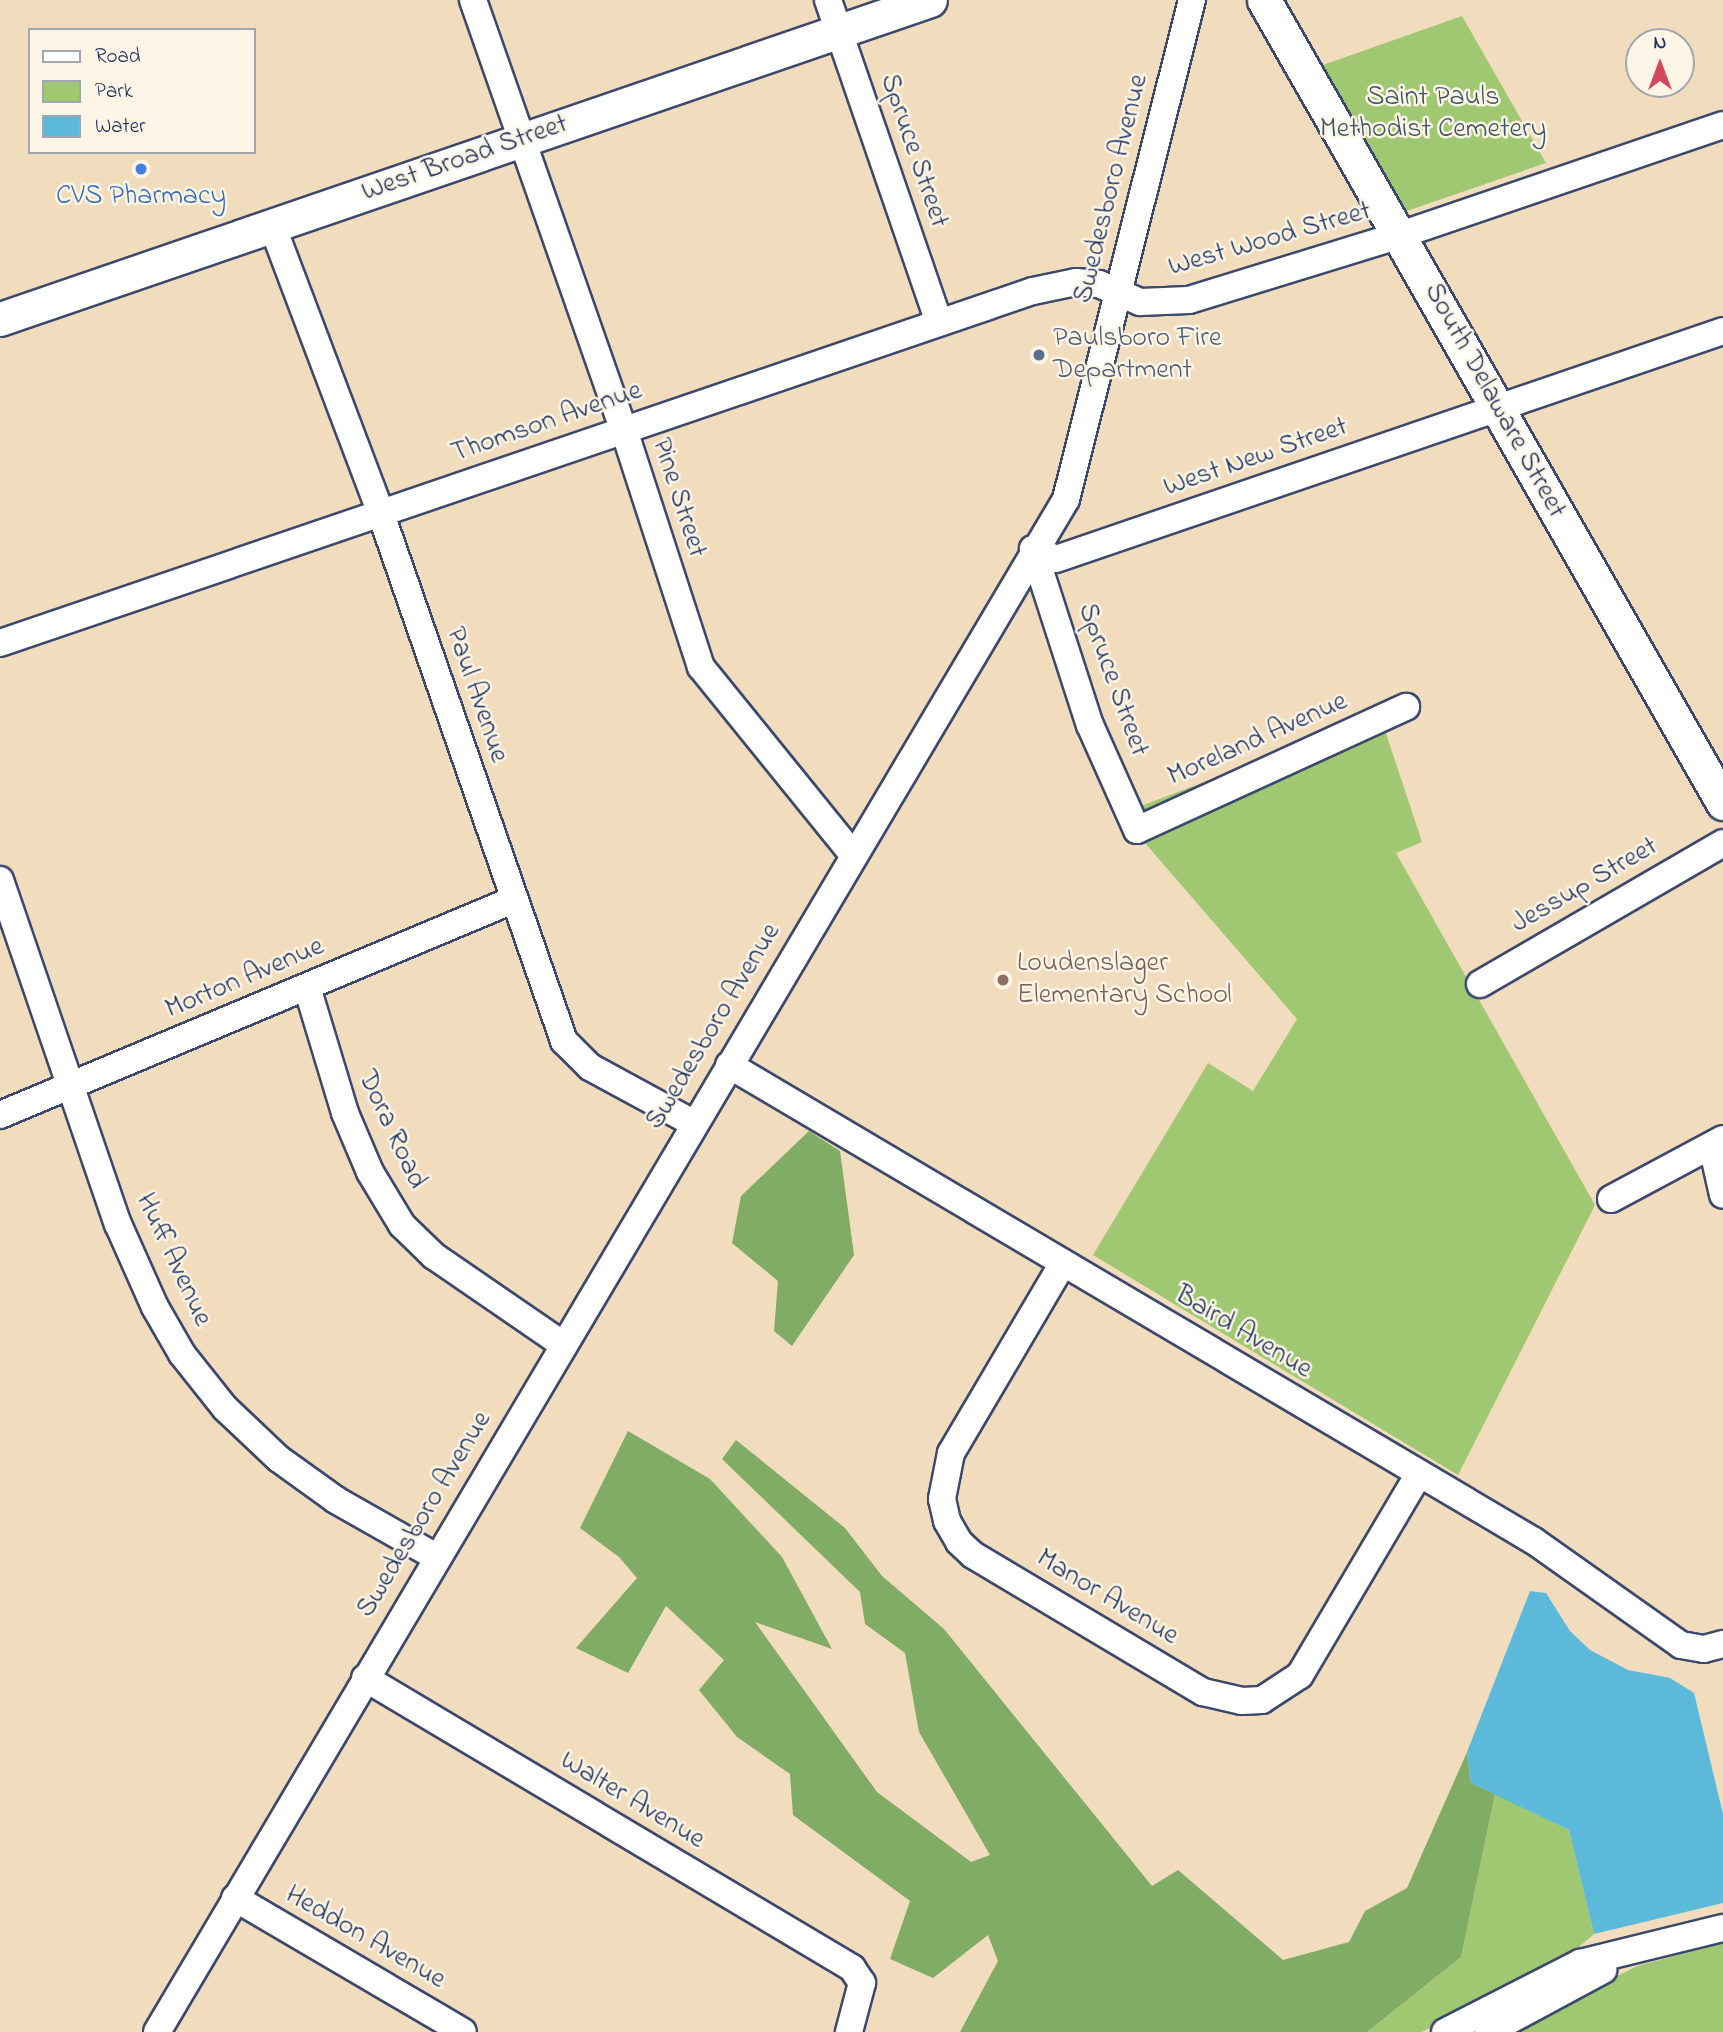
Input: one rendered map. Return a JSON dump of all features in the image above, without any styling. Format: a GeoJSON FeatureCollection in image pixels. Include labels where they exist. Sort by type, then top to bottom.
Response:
{"type":"FeatureCollection","features":[{"type":"Feature","properties":{"kind":"main road","name":"West Broad Street"},"geometry":{"type":"LineString","coordinates":[[0,319],[930,0]]}},
{"type":"Feature","properties":{"kind":"main road","name":"South Delaware Street"},"geometry":{"type":"LineString","coordinates":[[1264,0],[1500,407],[1723,803]]}},
{"type":"Feature","properties":{"kind":"street","name":"Pine Street"},"geometry":{"type":"LineString","coordinates":[[473,0],[624,430],[701,667],[853,855]]}},
{"type":"Feature","properties":{"kind":"street","name":"Spruce Street"},"geometry":{"type":"LineString","coordinates":[[828,0],[939,322]]}},
{"type":"Feature","properties":{"kind":"street","name":"Swedesboro Avenue"},"geometry":{"type":"LineString","coordinates":[[157,2032],[1069,488],[1192,0]]}},
{"type":"Feature","properties":{"kind":"street","name":"West Wood Street"},"geometry":{"type":"LineString","coordinates":[[1118,292],[1140,302],[1189,300],[1400,235],[1723,125]]}},
{"type":"Feature","properties":{"kind":"street","name":"Paul Avenue"},"geometry":{"type":"LineString","coordinates":[[272,225],[381,514],[564,1041],[590,1067],[693,1123]]}},
{"type":"Feature","properties":{"kind":"street","name":"Thomson Avenue"},"geometry":{"type":"LineString","coordinates":[[0,643],[939,322],[1076,282],[1118,292]]}},
{"type":"Feature","properties":{"kind":"street","name":"West New Street"},"geometry":{"type":"LineString","coordinates":[[1033,549],[1056,559],[1723,331]]}},
{"type":"Feature","properties":{"kind":"street","name":"Spruce Street"},"geometry":{"type":"LineString","coordinates":[[1033,549],[1090,725],[1137,830]]}},
{"type":"Feature","properties":{"kind":"street","name":"Moreland Avenue"},"geometry":{"type":"LineString","coordinates":[[1137,830],[1406,707]]}},
{"type":"Feature","properties":{"kind":"street","name":"Jessup Street"},"geometry":{"type":"LineString","coordinates":[[1479,984],[1723,843]]}},
{"type":"Feature","properties":{"kind":"street","name":"Huff Avenue"},"geometry":{"type":"LineString","coordinates":[[0,880],[6,917],[72,1084],[138,1271],[196,1373],[241,1425],[279,1459],[336,1500],[438,1558]]}},
{"type":"Feature","properties":{"kind":"street","name":"Morton Avenue"},"geometry":{"type":"LineString","coordinates":[[0,1115],[513,900]]}},
{"type":"Feature","properties":{"kind":"street","name":"Dora Road"},"geometry":{"type":"LineString","coordinates":[[307,987],[345,1113],[370,1172],[402,1225],[443,1263],[562,1344]]}},
{"type":"Feature","properties":{"kind":"street","name":"Baird Avenue"},"geometry":{"type":"LineString","coordinates":[[729,1065],[1534,1541],[1681,1645],[1704,1648],[1723,1644]]}},
{"type":"Feature","properties":{"kind":"street"},"geometry":{"type":"LineString","coordinates":[[1611,1199],[1717,1142],[1723,1195]]}},
{"type":"Feature","properties":{"kind":"street","name":"Manor Avenue"},"geometry":{"type":"LineString","coordinates":[[1063,1263],[951,1453],[942,1499],[947,1521],[958,1542],[973,1555],[1203,1692],[1241,1701],[1262,1700],[1300,1675],[1419,1474]]}},
{"type":"Feature","properties":{"kind":"street","name":"Walter Avenue"},"geometry":{"type":"LineString","coordinates":[[365,1678],[852,1968],[862,1983],[849,2032]]}},
{"type":"Feature","properties":{"kind":"street","name":"Heddon Avenue"},"geometry":{"type":"LineString","coordinates":[[235,1898],[463,2032]]}},
{"type":"Feature","properties":{"kind":"street"},"geometry":{"type":"LineString","coordinates":[[1445,2032],[1580,1963],[1723,1928]]}},
{"type":"Feature","properties":{"kind":"street"},"geometry":{"type":"LineString","coordinates":[[1488,2032],[1640,1947]]}},
{"type":"Feature","properties":{"kind":"green space","name":"Saint Pauls Methodist Cemetery"},"geometry":{"type":"Polygon","coordinates":[[[1462,16],[1546,163],[1404,212],[1320,66],[1462,16]]]}},
{"type":"Feature","properties":{"kind":"green space"},"geometry":{"type":"Polygon","coordinates":[[[1380,715],[1422,842],[1396,853],[1595,1205],[1458,1475],[1093,1255],[1208,1063],[1253,1091],[1297,1019],[1120,814],[1380,715]]]}},
{"type":"Feature","properties":{"kind":"green space"},"geometry":{"type":"Polygon","coordinates":[[[809,1131],[840,1151],[854,1255],[792,1346],[774,1331],[778,1281],[732,1243],[741,1196],[809,1131]]]}},
{"type":"Feature","properties":{"kind":"green space"},"geometry":{"type":"Polygon","coordinates":[[[628,1431],[710,1479],[782,1557],[832,1649],[755,1622],[877,1792],[971,1862],[990,1855],[919,1732],[905,1653],[865,1624],[860,1592],[722,1459],[736,1440],[845,1528],[882,1576],[944,1629],[1152,1886],[1178,1870],[1283,1960],[1349,1942],[1365,1911],[1407,1888],[1467,1752],[1471,1783],[1495,1794],[1461,1957],[1367,2032],[960,2032],[998,1961],[988,1935],[933,1978],[890,1959],[910,1901],[793,1815],[790,1774],[737,1737],[699,1690],[724,1660],[666,1606],[628,1673],[576,1648],[637,1578],[619,1557],[580,1528],[628,1431]]]}},
{"type":"Feature","properties":{"kind":"green space"},"geometry":{"type":"Polygon","coordinates":[[[1495,1794],[1569,1830],[1594,1934],[1572,1953],[1422,2032],[1367,2032],[1461,1957],[1495,1794]]]}},
{"type":"Feature","properties":{"kind":"green space"},"geometry":{"type":"Polygon","coordinates":[[[1723,1943],[1723,2032],[1507,2032],[1637,1966],[1723,1943]]]}},
{"type":"Feature","properties":{"kind":"water"},"geometry":{"type":"Polygon","coordinates":[[[1530,1591],[1546,1593],[1570,1631],[1590,1650],[1628,1670],[1670,1678],[1694,1693],[1723,1814],[1723,1903],[1594,1934],[1569,1830],[1471,1783],[1467,1752],[1530,1591]]]}},
{"type":"Feature","properties":{"kind":"place","name":"CVS Pharmacy"},"geometry":{"type":"Point","coordinates":[141,169]}},
{"type":"Feature","properties":{"kind":"place","name":"Paulsboro Fire Department"},"geometry":{"type":"Point","coordinates":[1039,355]}},
{"type":"Feature","properties":{"kind":"place","name":"Loudenslager Elementary School"},"geometry":{"type":"Point","coordinates":[1003,980]}}]}
